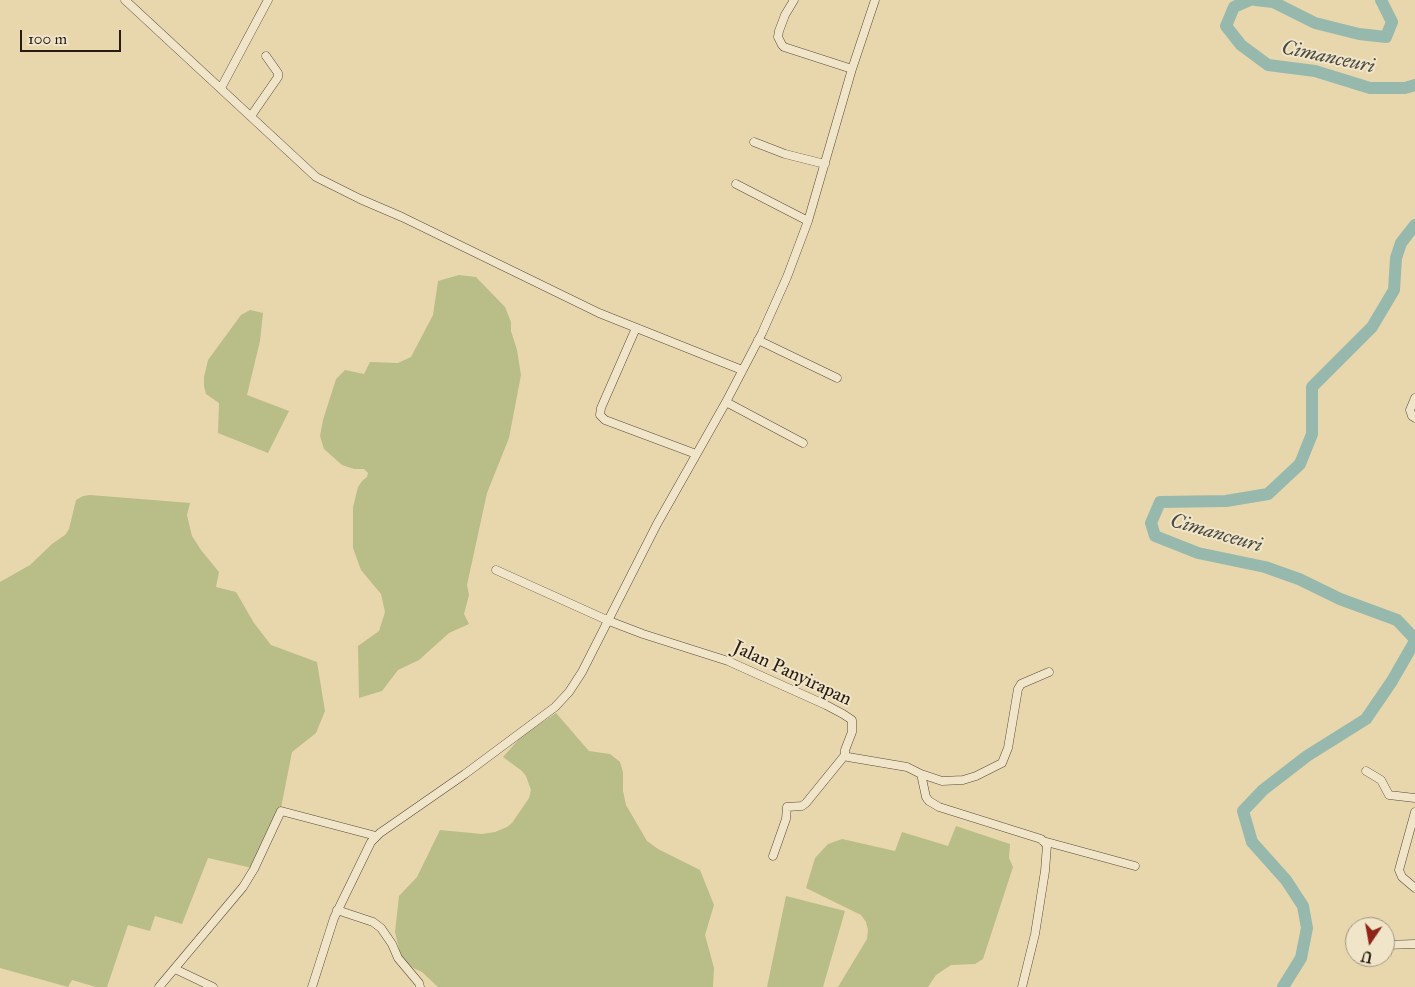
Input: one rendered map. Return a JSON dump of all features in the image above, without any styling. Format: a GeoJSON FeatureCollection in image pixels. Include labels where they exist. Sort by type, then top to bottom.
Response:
{"type":"FeatureCollection","features":[{"type":"Feature","properties":{"kind":"street"},"geometry":{"type":"LineString","coordinates":[[126,0],[316,177],[599,313],[742,370]]}},
{"type":"Feature","properties":{"kind":"street"},"geometry":{"type":"LineString","coordinates":[[221,88],[268,0]]}},
{"type":"Feature","properties":{"kind":"street"},"geometry":{"type":"LineString","coordinates":[[794,0],[785,15],[779,32],[778,37],[782,45],[852,69]]}},
{"type":"Feature","properties":{"kind":"street"},"geometry":{"type":"LineString","coordinates":[[312,987],[337,910],[365,852],[376,836],[465,774],[564,699],[578,679],[657,524],[726,402],[758,340],[787,277],[808,221],[873,1]]}},
{"type":"Feature","properties":{"kind":"street"},"geometry":{"type":"LineString","coordinates":[[251,116],[278,77],[278,73],[266,56]]}},
{"type":"Feature","properties":{"kind":"street"},"geometry":{"type":"LineString","coordinates":[[754,142],[785,154],[825,164]]}},
{"type":"Feature","properties":{"kind":"street"},"geometry":{"type":"LineString","coordinates":[[736,184],[808,221]]}},
{"type":"Feature","properties":{"kind":"street"},"geometry":{"type":"LineString","coordinates":[[636,328],[601,408],[600,415],[605,420],[696,454]]}},
{"type":"Feature","properties":{"kind":"street"},"geometry":{"type":"LineString","coordinates":[[758,340],[837,378]]}},
{"type":"Feature","properties":{"kind":"street"},"geometry":{"type":"LineString","coordinates":[[1415,398],[1410,410],[1415,418]]}},
{"type":"Feature","properties":{"kind":"street"},"geometry":{"type":"LineString","coordinates":[[726,402],[802,443]]}},
{"type":"Feature","properties":{"kind":"street"},"geometry":{"type":"LineString","coordinates":[[496,570],[609,621]]}},
{"type":"Feature","properties":{"kind":"street","name":"Jalan Panyirapan"},"geometry":{"type":"LineString","coordinates":[[609,621],[728,661],[802,693],[844,714],[852,720],[853,726],[845,755]]}},
{"type":"Feature","properties":{"kind":"street"},"geometry":{"type":"LineString","coordinates":[[773,856],[786,819],[787,807],[802,806],[806,803],[845,755],[907,767],[942,781],[963,780],[976,776],[1002,763],[1008,748],[1018,689],[1021,684],[1049,672]]}},
{"type":"Feature","properties":{"kind":"street"},"geometry":{"type":"LineString","coordinates":[[1366,771],[1381,780],[1390,795],[1415,798]]}},
{"type":"Feature","properties":{"kind":"street"},"geometry":{"type":"LineString","coordinates":[[921,774],[926,797],[929,802],[939,807],[1034,835],[1047,845],[1046,871],[1035,934],[1022,987]]}},
{"type":"Feature","properties":{"kind":"street"},"geometry":{"type":"LineString","coordinates":[[159,987],[248,879],[281,811],[376,836]]}},
{"type":"Feature","properties":{"kind":"street"},"geometry":{"type":"LineString","coordinates":[[1415,812],[1399,870],[1402,877],[1415,888]]}},
{"type":"Feature","properties":{"kind":"street"},"geometry":{"type":"LineString","coordinates":[[1043,841],[1135,866]]}},
{"type":"Feature","properties":{"kind":"street"},"geometry":{"type":"LineString","coordinates":[[337,910],[373,922],[381,928],[392,944],[398,958],[420,987]]}},
{"type":"Feature","properties":{"kind":"street"},"geometry":{"type":"LineString","coordinates":[[1395,945],[1415,945]]}},
{"type":"Feature","properties":{"kind":"street"},"geometry":{"type":"LineString","coordinates":[[175,969],[213,987]]}},
{"type":"Feature","properties":{"kind":"green space"},"geometry":{"type":"Polygon","coordinates":[[[459,275],[476,277],[505,307],[511,322],[511,331],[517,350],[521,375],[509,438],[487,493],[467,585],[469,595],[464,614],[469,624],[449,633],[419,660],[398,670],[382,691],[359,698],[358,646],[379,631],[385,612],[381,594],[361,570],[353,548],[353,507],[358,487],[367,477],[368,473],[364,469],[354,469],[342,465],[324,449],[320,436],[323,420],[336,379],[345,370],[364,374],[370,362],[398,363],[411,357],[433,315],[438,281],[459,275]]]}},
{"type":"Feature","properties":{"kind":"green space"},"geometry":{"type":"Polygon","coordinates":[[[250,310],[263,313],[260,341],[247,395],[289,411],[268,453],[218,433],[219,403],[206,394],[204,386],[208,360],[241,315],[250,310]]]}},
{"type":"Feature","properties":{"kind":"green space"},"geometry":{"type":"Polygon","coordinates":[[[90,495],[190,503],[187,515],[192,536],[219,572],[216,587],[236,592],[254,623],[271,645],[317,662],[325,711],[316,733],[292,752],[279,818],[252,868],[208,858],[182,924],[155,916],[150,931],[128,925],[107,987],[96,987],[72,980],[68,987],[0,968],[0,582],[30,565],[52,544],[65,535],[69,529],[76,500],[90,495]]]}},
{"type":"Feature","properties":{"kind":"green space"},"geometry":{"type":"Polygon","coordinates":[[[556,713],[589,751],[610,754],[620,762],[623,772],[623,791],[626,805],[647,841],[658,849],[700,870],[714,905],[705,935],[714,968],[713,987],[438,987],[422,972],[409,966],[401,957],[395,932],[399,896],[417,877],[440,830],[482,834],[495,832],[512,823],[529,798],[531,790],[522,771],[503,757],[521,737],[556,713]]]}},
{"type":"Feature","properties":{"kind":"green space"},"geometry":{"type":"Polygon","coordinates":[[[956,826],[1010,844],[1009,858],[1013,867],[983,959],[975,964],[951,965],[936,975],[928,987],[838,987],[867,939],[868,930],[866,922],[861,915],[806,888],[815,858],[828,844],[842,839],[895,851],[902,832],[948,846],[956,826]]]}},
{"type":"Feature","properties":{"kind":"green space"},"geometry":{"type":"Polygon","coordinates":[[[786,896],[845,911],[823,987],[767,987],[786,896]]]}},
{"type":"Feature","properties":{"kind":"waterway","name":"Cimanceuri"},"geometry":{"type":"LineString","coordinates":[[1250,0],[1234,7],[1226,26],[1241,45],[1268,65],[1315,71],[1370,88],[1405,88],[1415,85]]}},
{"type":"Feature","properties":{"kind":"waterway","name":"Cimanceuri"},"geometry":{"type":"LineString","coordinates":[[1255,0],[1273,2],[1315,23],[1359,34],[1386,37],[1392,22],[1381,0]]}},
{"type":"Feature","properties":{"kind":"waterway","name":"Cimanceuri"},"geometry":{"type":"LineString","coordinates":[[1415,225],[1401,243],[1396,258],[1394,290],[1372,327],[1312,387],[1312,434],[1300,464],[1268,494],[1226,501],[1160,502],[1151,523],[1155,536],[1198,553],[1265,567],[1299,579],[1340,599],[1397,620],[1415,639]]}},
{"type":"Feature","properties":{"kind":"waterway","name":"Cimanceuri"},"geometry":{"type":"LineString","coordinates":[[1283,987],[1301,958],[1307,928],[1303,906],[1286,880],[1252,842],[1243,811],[1263,790],[1307,756],[1366,719],[1392,681],[1415,641]]}}]}
